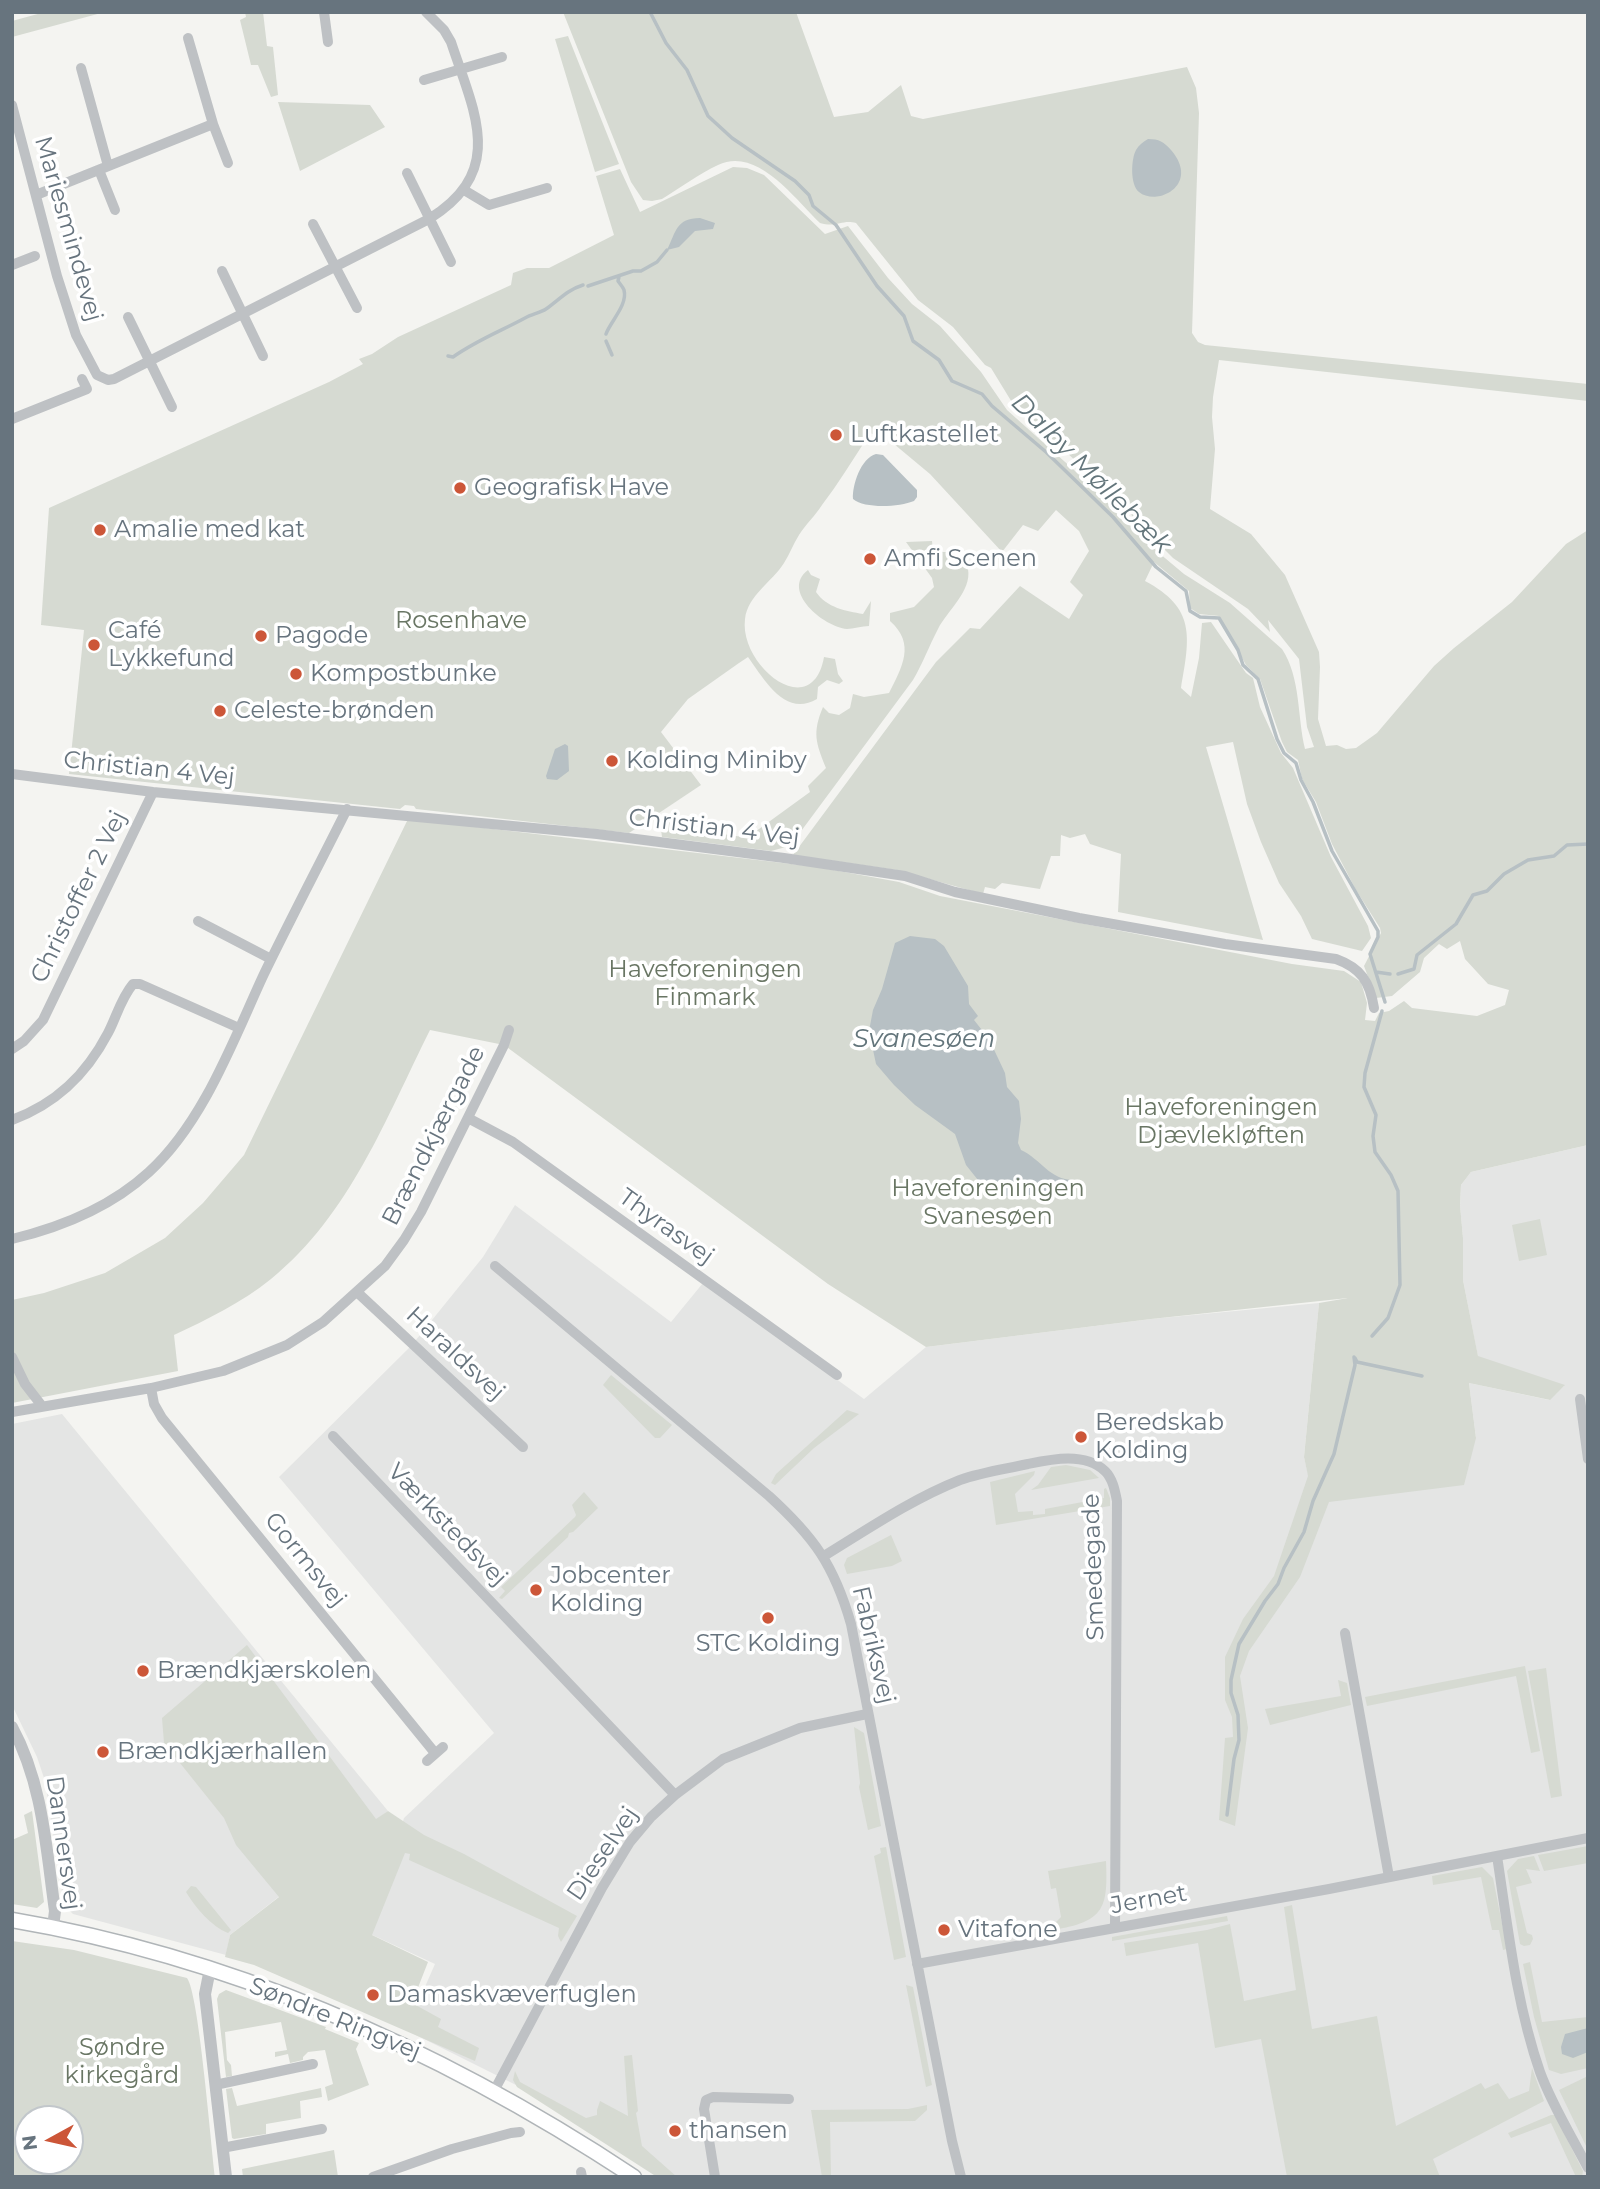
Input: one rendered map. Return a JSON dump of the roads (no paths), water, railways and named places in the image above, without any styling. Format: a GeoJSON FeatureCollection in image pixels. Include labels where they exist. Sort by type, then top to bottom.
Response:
{"type":"FeatureCollection","features":[{"type":"Feature","properties":{"kind":"main road","name":"Søndre Ringvej"},"geometry":{"type":"LineString","coordinates":[[12,1920],[140,1948],[209,1969],[337,2015],[404,2044],[494,2091],[634,2177]]}},
{"type":"Feature","properties":{"kind":"street"},"geometry":{"type":"LineString","coordinates":[[324,12],[328,42]]}},
{"type":"Feature","properties":{"kind":"street"},"geometry":{"type":"LineString","coordinates":[[149,361],[429,219],[446,209],[464,190],[476,164],[478,136],[460,70],[447,36],[426,12]]}},
{"type":"Feature","properties":{"kind":"street"},"geometry":{"type":"LineString","coordinates":[[188,38],[213,124],[228,163]]}},
{"type":"Feature","properties":{"kind":"street"},"geometry":{"type":"LineString","coordinates":[[424,80],[502,57]]}},
{"type":"Feature","properties":{"kind":"street"},"geometry":{"type":"LineString","coordinates":[[81,68],[115,210]]}},
{"type":"Feature","properties":{"kind":"street","name":"Mariesmindevej"},"geometry":{"type":"LineString","coordinates":[[12,105],[67,310],[89,361],[97,375],[108,380],[149,361]]}},
{"type":"Feature","properties":{"kind":"street"},"geometry":{"type":"LineString","coordinates":[[36,195],[213,124]]}},
{"type":"Feature","properties":{"kind":"street"},"geometry":{"type":"LineString","coordinates":[[407,173],[451,262]]}},
{"type":"Feature","properties":{"kind":"street"},"geometry":{"type":"LineString","coordinates":[[464,190],[489,205],[547,188]]}},
{"type":"Feature","properties":{"kind":"street"},"geometry":{"type":"LineString","coordinates":[[313,224],[357,308]]}},
{"type":"Feature","properties":{"kind":"street"},"geometry":{"type":"LineString","coordinates":[[12,265],[35,256]]}},
{"type":"Feature","properties":{"kind":"street"},"geometry":{"type":"LineString","coordinates":[[222,271],[263,356]]}},
{"type":"Feature","properties":{"kind":"street"},"geometry":{"type":"LineString","coordinates":[[128,317],[172,407]]}},
{"type":"Feature","properties":{"kind":"street"},"geometry":{"type":"LineString","coordinates":[[12,419],[87,389],[82,379]]}},
{"type":"Feature","properties":{"kind":"street","name":"Christian 4 Vej"},"geometry":{"type":"LineString","coordinates":[[12,774],[153,792],[597,834],[905,876],[955,892],[1079,918],[1226,944],[1336,959],[1349,963],[1364,976],[1374,1008]]}},
{"type":"Feature","properties":{"kind":"street","name":"Christoffer 2 Vej"},"geometry":{"type":"LineString","coordinates":[[12,1049],[24,1041],[43,1020],[153,792]]}},
{"type":"Feature","properties":{"kind":"street"},"geometry":{"type":"LineString","coordinates":[[12,1239],[53,1228],[86,1215],[151,1171],[200,1105],[346,810]]}},
{"type":"Feature","properties":{"kind":"street"},"geometry":{"type":"LineString","coordinates":[[198,921],[271,959]]}},
{"type":"Feature","properties":{"kind":"street"},"geometry":{"type":"LineString","coordinates":[[12,1121],[44,1106],[74,1082],[91,1062],[108,1034],[133,984],[140,984],[239,1028]]}},
{"type":"Feature","properties":{"kind":"street","name":"Brændkjærgade"},"geometry":{"type":"LineString","coordinates":[[12,1412],[152,1388],[223,1371],[287,1345],[323,1322],[358,1293],[404,1240],[468,1118],[509,1030]]}},
{"type":"Feature","properties":{"kind":"street","name":"Thyrasvej"},"geometry":{"type":"LineString","coordinates":[[468,1118],[513,1142],[837,1375]]}},
{"type":"Feature","properties":{"kind":"street","name":"Fabriksvej"},"geometry":{"type":"LineString","coordinates":[[495,1266],[800,1524],[824,1556],[841,1589],[851,1624],[961,2177]]}},
{"type":"Feature","properties":{"kind":"street","name":"Haraldsvej"},"geometry":{"type":"LineString","coordinates":[[358,1293],[523,1447]]}},
{"type":"Feature","properties":{"kind":"street"},"geometry":{"type":"LineString","coordinates":[[12,1357],[25,1384],[42,1406]]}},
{"type":"Feature","properties":{"kind":"street","name":"Gormsvej"},"geometry":{"type":"LineString","coordinates":[[152,1388],[154,1404],[162,1418],[439,1750],[427,1760]]}},
{"type":"Feature","properties":{"kind":"street"},"geometry":{"type":"LineString","coordinates":[[1580,1399],[1588,1459]]}},
{"type":"Feature","properties":{"kind":"street","name":"Værkstedsvej"},"geometry":{"type":"LineString","coordinates":[[333,1436],[675,1796]]}},
{"type":"Feature","properties":{"kind":"street","name":"Smedegade"},"geometry":{"type":"LineString","coordinates":[[824,1556],[909,1504],[962,1480],[1042,1461],[1069,1458],[1083,1460],[1105,1471],[1113,1484],[1117,1501],[1115,1927]]}},
{"type":"Feature","properties":{"kind":"street"},"geometry":{"type":"LineString","coordinates":[[1345,1633],[1389,1877]]}},
{"type":"Feature","properties":{"kind":"street","name":"Dieselvej"},"geometry":{"type":"LineString","coordinates":[[494,2091],[602,1888],[630,1842],[651,1817],[723,1759],[800,1728],[867,1714]]}},
{"type":"Feature","properties":{"kind":"street","name":"Dannersvej"},"geometry":{"type":"LineString","coordinates":[[12,1727],[33,1772],[39,1797],[55,1911],[53,1927]]}},
{"type":"Feature","properties":{"kind":"street","name":"Jernet"},"geometry":{"type":"LineString","coordinates":[[917,1964],[1588,1838]]}},
{"type":"Feature","properties":{"kind":"street"},"geometry":{"type":"LineString","coordinates":[[1497,1856],[1519,1992],[1529,2036],[1541,2074],[1588,2168]]}},
{"type":"Feature","properties":{"kind":"street"},"geometry":{"type":"LineString","coordinates":[[209,1969],[205,1994],[226,2177]]}},
{"type":"Feature","properties":{"kind":"street"},"geometry":{"type":"LineString","coordinates":[[215,2085],[313,2064]]}},
{"type":"Feature","properties":{"kind":"street"},"geometry":{"type":"LineString","coordinates":[[715,2177],[704,2109],[706,2100],[713,2097],[789,2099]]}},
{"type":"Feature","properties":{"kind":"street"},"geometry":{"type":"LineString","coordinates":[[222,2148],[322,2129]]}},
{"type":"Feature","properties":{"kind":"street"},"geometry":{"type":"LineString","coordinates":[[373,2177],[452,2149],[520,2132]]}},
{"type":"Feature","properties":{"kind":"water"},"geometry":{"type":"Polygon","coordinates":[[[1148,139],[1158,140],[1168,147],[1179,162],[1181,173],[1179,183],[1173,190],[1156,197],[1139,192],[1133,178],[1134,154],[1148,139]]]}},
{"type":"Feature","properties":{"kind":"water"},"geometry":{"type":"Polygon","coordinates":[[[700,218],[715,223],[713,229],[695,231],[679,247],[667,250],[681,223],[700,218]]]}},
{"type":"Feature","properties":{"kind":"water"},"geometry":{"type":"Polygon","coordinates":[[[876,454],[883,455],[917,490],[914,501],[882,506],[853,499],[858,473],[866,461],[876,454]]]}},
{"type":"Feature","properties":{"kind":"water"},"geometry":{"type":"Polygon","coordinates":[[[565,744],[568,746],[569,771],[557,780],[547,779],[555,749],[565,744]]]}},
{"type":"Feature","properties":{"kind":"water","name":"Svanesøen"},"geometry":{"type":"Polygon","coordinates":[[[910,936],[935,939],[944,946],[968,986],[969,1004],[978,1016],[974,1020],[989,1039],[1005,1073],[1007,1087],[1019,1101],[1021,1119],[1018,1143],[1021,1150],[1052,1173],[1075,1182],[1052,1193],[1009,1197],[982,1185],[966,1165],[955,1134],[915,1105],[876,1064],[869,1031],[873,1010],[895,943],[910,936]]]}},
{"type":"Feature","properties":{"kind":"water"},"geometry":{"type":"Polygon","coordinates":[[[1588,2028],[1588,2052],[1573,2058],[1562,2054],[1565,2034],[1588,2028]]]}},
{"type":"Feature","properties":{"kind":"waterway","name":"Dalby Møllebæk"},"geometry":{"type":"LineString","coordinates":[[650,12],[666,43],[687,70],[708,116],[732,138],[795,181],[809,195],[813,206],[836,225],[877,286],[904,316],[913,341],[939,360],[952,381],[982,394],[1113,517],[1156,567],[1186,591],[1190,611],[1200,617],[1219,618],[1238,650],[1243,665],[1258,679],[1277,739],[1284,753],[1296,763],[1332,851],[1378,931],[1370,954],[1385,1002]]}},
{"type":"Feature","properties":{"kind":"waterway"},"geometry":{"type":"LineString","coordinates":[[588,286],[633,271],[641,271],[657,262],[667,250]]}},
{"type":"Feature","properties":{"kind":"waterway"},"geometry":{"type":"LineString","coordinates":[[606,334],[625,296],[618,281],[619,277]]}},
{"type":"Feature","properties":{"kind":"waterway"},"geometry":{"type":"LineString","coordinates":[[448,356],[453,357],[544,310],[568,292],[583,285]]}},
{"type":"Feature","properties":{"kind":"waterway"},"geometry":{"type":"LineString","coordinates":[[606,341],[612,355]]}},
{"type":"Feature","properties":{"kind":"waterway","name":"Dalby Møllebæk"},"geometry":{"type":"LineString","coordinates":[[1398,974],[1414,969],[1417,955],[1456,924],[1473,895],[1487,891],[1504,874],[1528,860],[1554,856],[1567,845],[1588,844]]}},
{"type":"Feature","properties":{"kind":"waterway","name":"Dalby Møllebæk"},"geometry":{"type":"LineString","coordinates":[[1376,972],[1390,974]]}},
{"type":"Feature","properties":{"kind":"waterway"},"geometry":{"type":"LineString","coordinates":[[1372,1336],[1388,1318],[1400,1285],[1398,1191],[1375,1152],[1373,1136],[1376,1115],[1364,1087],[1365,1073],[1382,1011]]}},
{"type":"Feature","properties":{"kind":"waterway"},"geometry":{"type":"LineString","coordinates":[[1227,1815],[1239,1740],[1238,1715],[1231,1693],[1239,1644],[1278,1584],[1304,1532],[1313,1501],[1334,1454],[1355,1365],[1354,1357]]}},
{"type":"Feature","properties":{"kind":"waterway"},"geometry":{"type":"LineString","coordinates":[[1355,1358],[1357,1362],[1422,1376]]}},
{"type":"Feature","properties":{"kind":"place","name":"Luftkastellet"},"geometry":{"type":"Point","coordinates":[836,435]}},
{"type":"Feature","properties":{"kind":"place","name":"Geografisk Have"},"geometry":{"type":"Point","coordinates":[460,488]}},
{"type":"Feature","properties":{"kind":"place","name":"Amalie med kat"},"geometry":{"type":"Point","coordinates":[100,530]}},
{"type":"Feature","properties":{"kind":"place","name":"Amfi Scenen"},"geometry":{"type":"Point","coordinates":[870,559]}},
{"type":"Feature","properties":{"kind":"place","name":"Pagode"},"geometry":{"type":"Point","coordinates":[261,636]}},
{"type":"Feature","properties":{"kind":"place","name":"Café Lykkefund"},"geometry":{"type":"Point","coordinates":[94,645]}},
{"type":"Feature","properties":{"kind":"place","name":"Kompostbunke"},"geometry":{"type":"Point","coordinates":[296,674]}},
{"type":"Feature","properties":{"kind":"place","name":"Celeste-brønden"},"geometry":{"type":"Point","coordinates":[220,711]}},
{"type":"Feature","properties":{"kind":"place","name":"Kolding Miniby"},"geometry":{"type":"Point","coordinates":[612,761]}},
{"type":"Feature","properties":{"kind":"place","name":"Beredskab Kolding"},"geometry":{"type":"Point","coordinates":[1081,1437]}},
{"type":"Feature","properties":{"kind":"place","name":"Jobcenter Kolding"},"geometry":{"type":"Point","coordinates":[536,1590]}},
{"type":"Feature","properties":{"kind":"place","name":"STC Kolding"},"geometry":{"type":"Point","coordinates":[768,1618]}},
{"type":"Feature","properties":{"kind":"place","name":"Brændkjærskolen"},"geometry":{"type":"Point","coordinates":[143,1671]}},
{"type":"Feature","properties":{"kind":"place","name":"Brændkjærhallen"},"geometry":{"type":"Point","coordinates":[103,1752]}},
{"type":"Feature","properties":{"kind":"place","name":"Vitafone"},"geometry":{"type":"Point","coordinates":[944,1930]}},
{"type":"Feature","properties":{"kind":"place","name":"Damaskvæverfuglen"},"geometry":{"type":"Point","coordinates":[373,1995]}},
{"type":"Feature","properties":{"kind":"place","name":"thansen"},"geometry":{"type":"Point","coordinates":[675,2131]}},
{"type":"Feature","properties":{"kind":"park label","name":"Rosenhave"},"geometry":{"type":"Point","coordinates":[461,621]}},
{"type":"Feature","properties":{"kind":"park label","name":"Haveforeningen Finmark"},"geometry":{"type":"Point","coordinates":[705,984]}},
{"type":"Feature","properties":{"kind":"park label","name":"Haveforeningen Djævlekløften"},"geometry":{"type":"Point","coordinates":[1221,1122]}},
{"type":"Feature","properties":{"kind":"park label","name":"Haveforeningen Svanesøen"},"geometry":{"type":"Point","coordinates":[988,1203]}},
{"type":"Feature","properties":{"kind":"park label","name":"Søndre kirkegård"},"geometry":{"type":"Point","coordinates":[122,2062]}}]}
